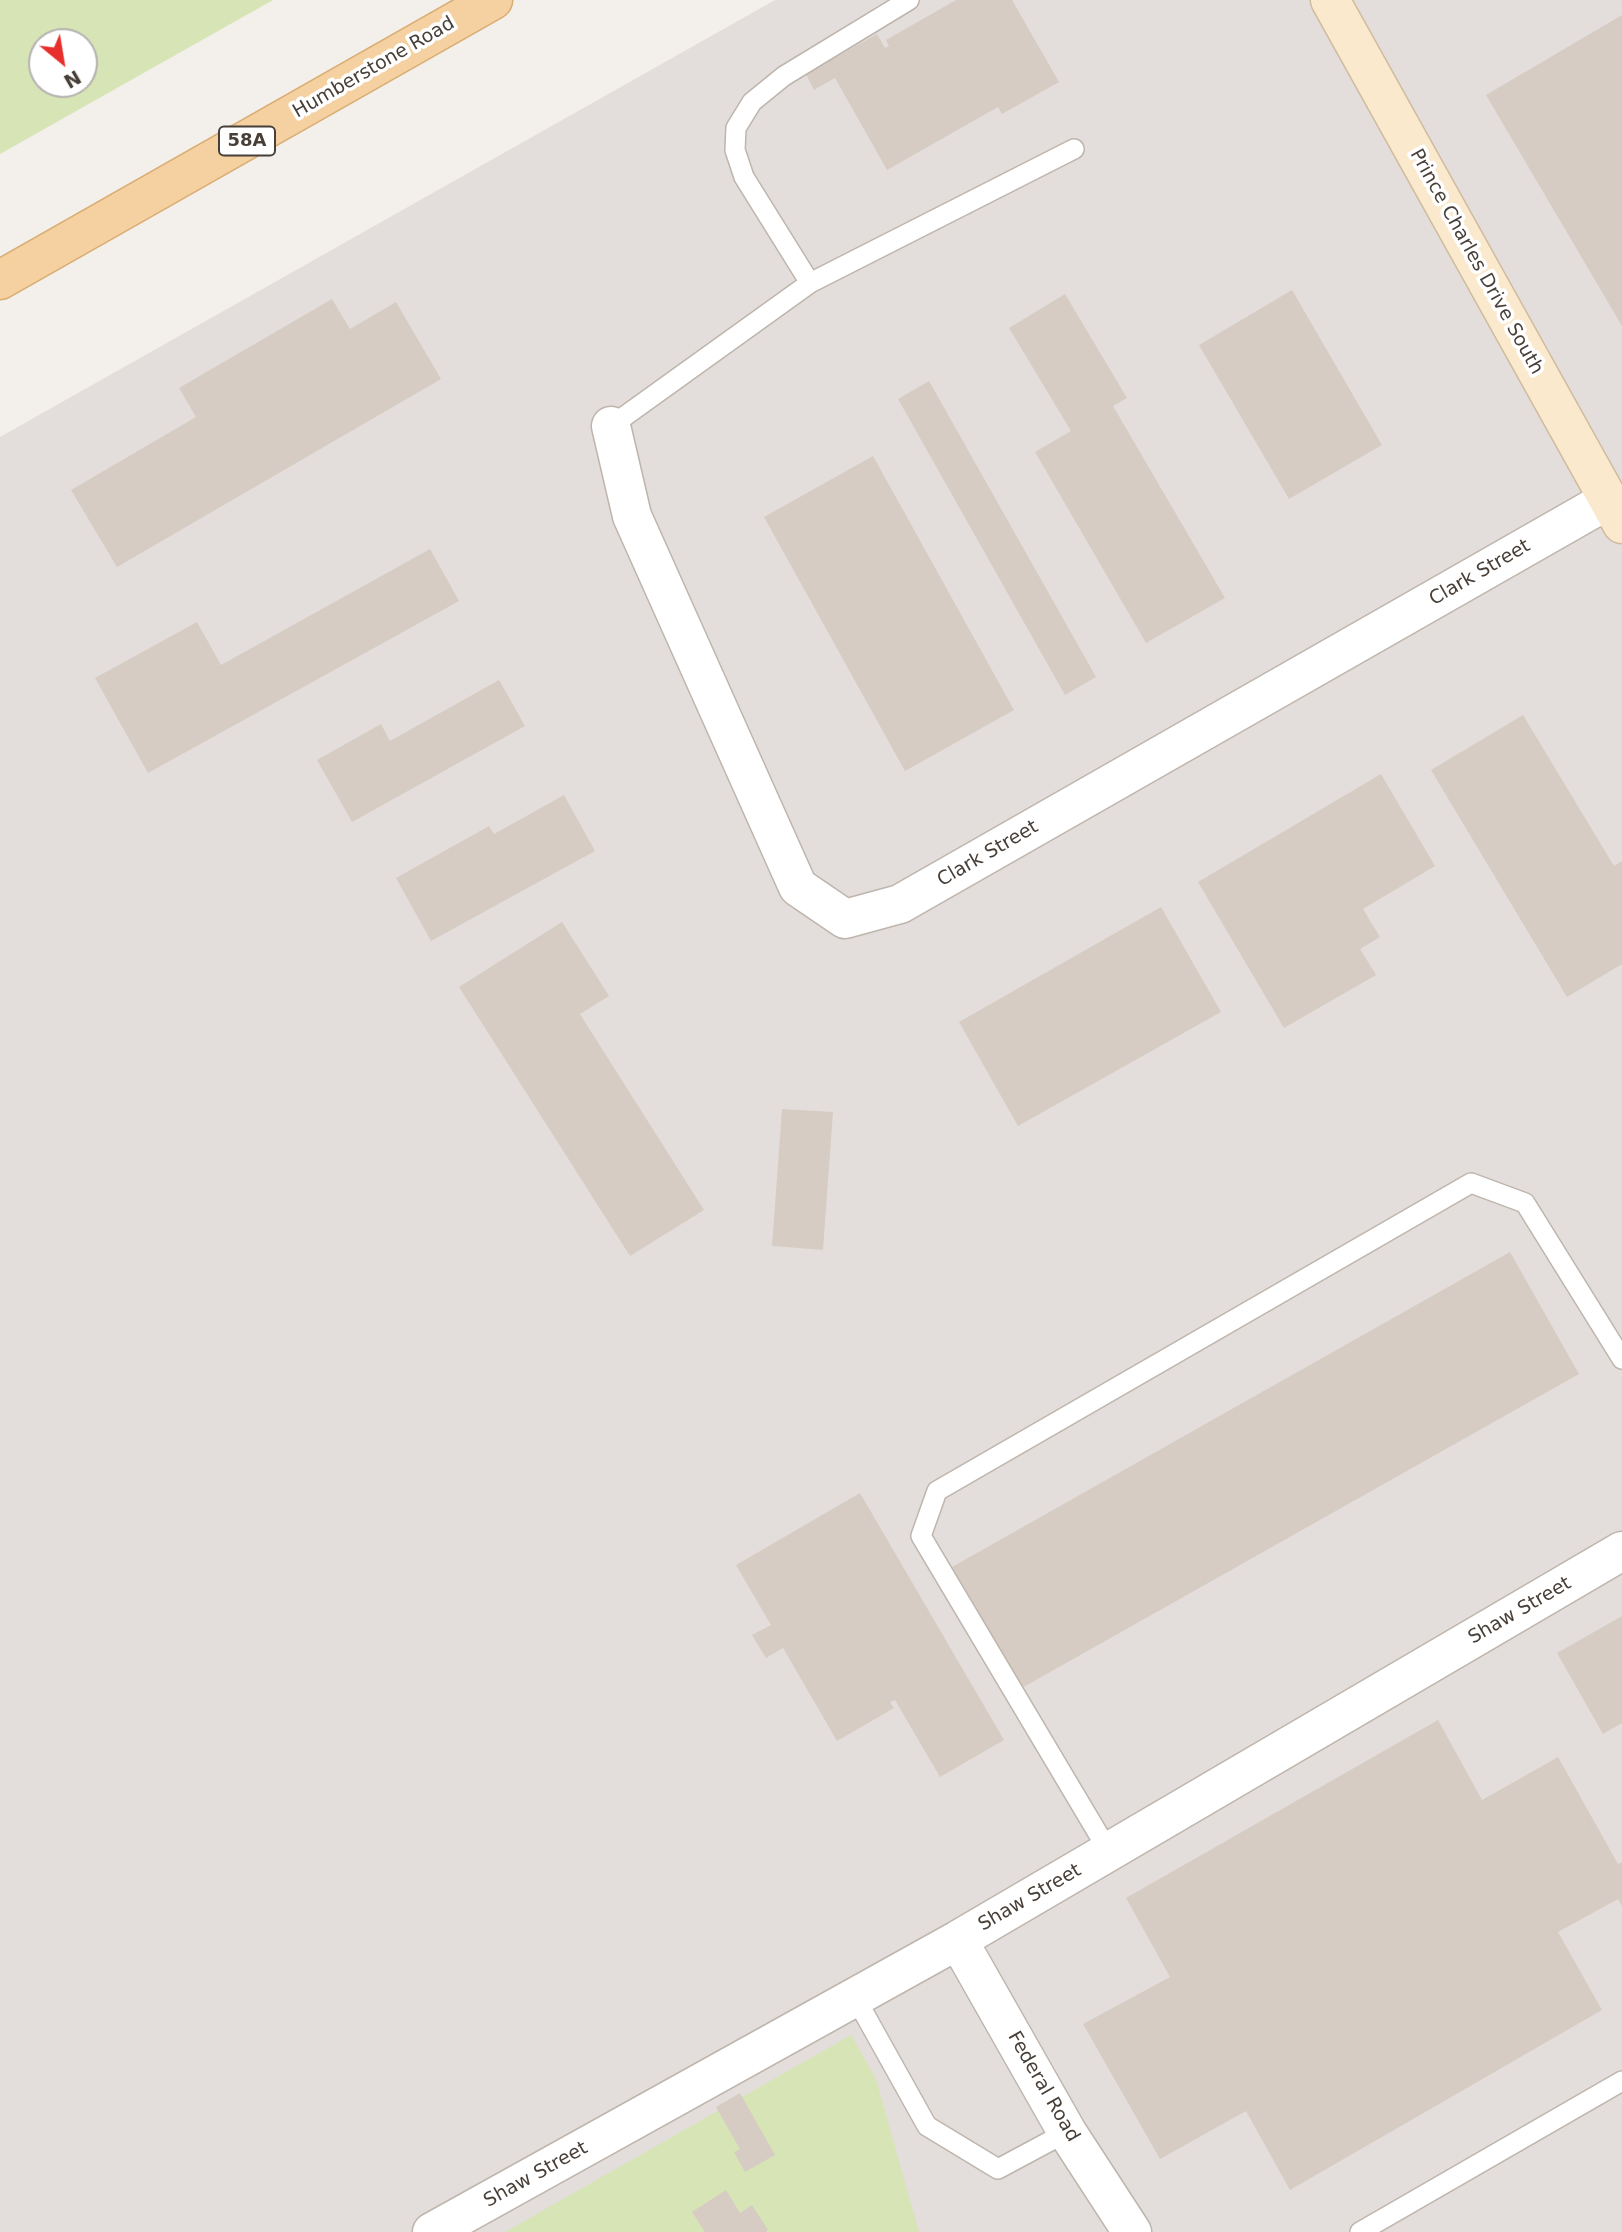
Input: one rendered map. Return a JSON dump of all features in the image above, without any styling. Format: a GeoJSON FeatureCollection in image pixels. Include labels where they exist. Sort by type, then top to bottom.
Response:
{"type":"FeatureCollection","features":[{"type":"Feature","properties":{"kind":"main road","name":"Humberstone Road"},"geometry":{"type":"LineString","coordinates":[[0,280],[493,0]]}},
{"type":"Feature","properties":{"kind":"main road","name":"Prince Charles Drive South"},"geometry":{"type":"LineString","coordinates":[[1330,0],[1615,512]]}},
{"type":"Feature","properties":{"kind":"street","name":"Clark Street"},"geometry":{"type":"LineString","coordinates":[[611,426],[632,516],[798,887],[845,919],[900,904],[1615,512]]}},
{"type":"Feature","properties":{"kind":"street","name":"Shaw Street"},"geometry":{"type":"LineString","coordinates":[[432,2232],[958,1940],[1622,1551]]}},
{"type":"Feature","properties":{"kind":"street","name":"Federal Road"},"geometry":{"type":"LineString","coordinates":[[958,1940],[1067,2132],[1132,2232]]}},
{"type":"Feature","properties":{"kind":"lane"},"geometry":{"type":"LineString","coordinates":[[810,283],[744,177],[735,150],[736,128],[752,102],[784,76],[909,0]]}},
{"type":"Feature","properties":{"kind":"lane"},"geometry":{"type":"LineString","coordinates":[[611,426],[810,283],[1074,149]]}},
{"type":"Feature","properties":{"kind":"lane"},"geometry":{"type":"LineString","coordinates":[[1109,1852],[920,1536],[937,1491],[1471,1183],[1525,1203],[1622,1359]]}},
{"type":"Feature","properties":{"kind":"lane"},"geometry":{"type":"LineString","coordinates":[[855,1997],[927,2126],[998,2169],[1067,2132]]}},
{"type":"Feature","properties":{"kind":"lane"},"geometry":{"type":"LineString","coordinates":[[1360,2232],[1622,2081]]}},
{"type":"Feature","properties":{"kind":"shaded area"},"geometry":{"type":"Polygon","coordinates":[[[775,0],[1622,0],[1622,2232],[0,2232],[0,437],[775,0]]]}},
{"type":"Feature","properties":{"kind":"green space"},"geometry":{"type":"Polygon","coordinates":[[[0,0],[273,0],[0,154],[0,0]]]}},
{"type":"Feature","properties":{"kind":"green space"},"geometry":{"type":"Polygon","coordinates":[[[851,2035],[876,2079],[919,2232],[505,2232],[851,2035]]]}},
{"type":"Feature","properties":{"kind":"building"},"geometry":{"type":"Polygon","coordinates":[[[956,0],[1012,0],[1059,82],[1002,114],[998,107],[887,170],[835,78],[814,90],[806,74],[877,34],[885,48],[889,46],[886,40],[956,0]]]}},
{"type":"Feature","properties":{"kind":"building"},"geometry":{"type":"Polygon","coordinates":[[[1622,15],[1622,326],[1486,95],[1622,15]]]}},
{"type":"Feature","properties":{"kind":"building"},"geometry":{"type":"Polygon","coordinates":[[[1292,290],[1382,445],[1289,499],[1199,345],[1292,290]]]}},
{"type":"Feature","properties":{"kind":"building"},"geometry":{"type":"Polygon","coordinates":[[[1065,294],[1127,398],[1113,406],[1225,598],[1146,643],[1035,452],[1071,431],[1009,328],[1065,294]]]}},
{"type":"Feature","properties":{"kind":"building"},"geometry":{"type":"Polygon","coordinates":[[[332,299],[350,329],[396,302],[441,379],[117,567],[71,490],[196,417],[179,388],[332,299]]]}},
{"type":"Feature","properties":{"kind":"building"},"geometry":{"type":"Polygon","coordinates":[[[929,381],[1096,677],[1065,695],[898,399],[929,381]]]}},
{"type":"Feature","properties":{"kind":"building"},"geometry":{"type":"Polygon","coordinates":[[[873,456],[1014,710],[905,771],[764,517],[873,456]]]}},
{"type":"Feature","properties":{"kind":"building"},"geometry":{"type":"Polygon","coordinates":[[[430,549],[459,601],[148,773],[95,678],[197,622],[221,665],[430,549]]]}},
{"type":"Feature","properties":{"kind":"building"},"geometry":{"type":"Polygon","coordinates":[[[499,680],[525,726],[352,822],[317,760],[381,724],[390,741],[499,680]]]}},
{"type":"Feature","properties":{"kind":"building"},"geometry":{"type":"Polygon","coordinates":[[[1523,715],[1614,866],[1622,861],[1622,964],[1567,997],[1431,770],[1523,715]]]}},
{"type":"Feature","properties":{"kind":"building"},"geometry":{"type":"Polygon","coordinates":[[[1381,774],[1435,866],[1363,909],[1380,937],[1360,949],[1376,975],[1284,1028],[1198,882],[1381,774]]]}},
{"type":"Feature","properties":{"kind":"building"},"geometry":{"type":"Polygon","coordinates":[[[564,795],[595,851],[431,941],[396,878],[489,826],[494,834],[564,795]]]}},
{"type":"Feature","properties":{"kind":"building"},"geometry":{"type":"Polygon","coordinates":[[[1161,907],[1221,1012],[1018,1126],[959,1022],[1161,907]]]}},
{"type":"Feature","properties":{"kind":"building"},"geometry":{"type":"Polygon","coordinates":[[[562,922],[609,996],[580,1014],[704,1210],[630,1256],[459,987],[562,922]]]}},
{"type":"Feature","properties":{"kind":"building"},"geometry":{"type":"Polygon","coordinates":[[[782,1109],[833,1112],[823,1250],[772,1246],[782,1109]]]}},
{"type":"Feature","properties":{"kind":"building"},"geometry":{"type":"Polygon","coordinates":[[[1510,1252],[1579,1374],[1020,1689],[952,1567],[1510,1252]]]}},
{"type":"Feature","properties":{"kind":"building"},"geometry":{"type":"Polygon","coordinates":[[[860,1493],[1004,1740],[940,1777],[895,1700],[890,1702],[894,1708],[837,1741],[783,1648],[766,1658],[752,1635],[771,1625],[736,1565],[860,1493]]]}},
{"type":"Feature","properties":{"kind":"building"},"geometry":{"type":"Polygon","coordinates":[[[1622,1616],[1622,1723],[1603,1734],[1557,1653],[1622,1616]]]}},
{"type":"Feature","properties":{"kind":"building"},"geometry":{"type":"Polygon","coordinates":[[[1438,1720],[1482,1800],[1558,1757],[1618,1864],[1622,1862],[1622,1906],[1618,1899],[1558,1932],[1602,2010],[1290,2190],[1246,2111],[1160,2159],[1083,2024],[1170,1977],[1126,1898],[1438,1720]]]}},
{"type":"Feature","properties":{"kind":"building"},"geometry":{"type":"Polygon","coordinates":[[[740,2093],[775,2155],[745,2172],[734,2152],[740,2149],[716,2107],[740,2093]]]}},
{"type":"Feature","properties":{"kind":"building"},"geometry":{"type":"Polygon","coordinates":[[[726,2190],[740,2213],[752,2205],[768,2230],[766,2232],[705,2232],[692,2212],[726,2190]]]}}]}
